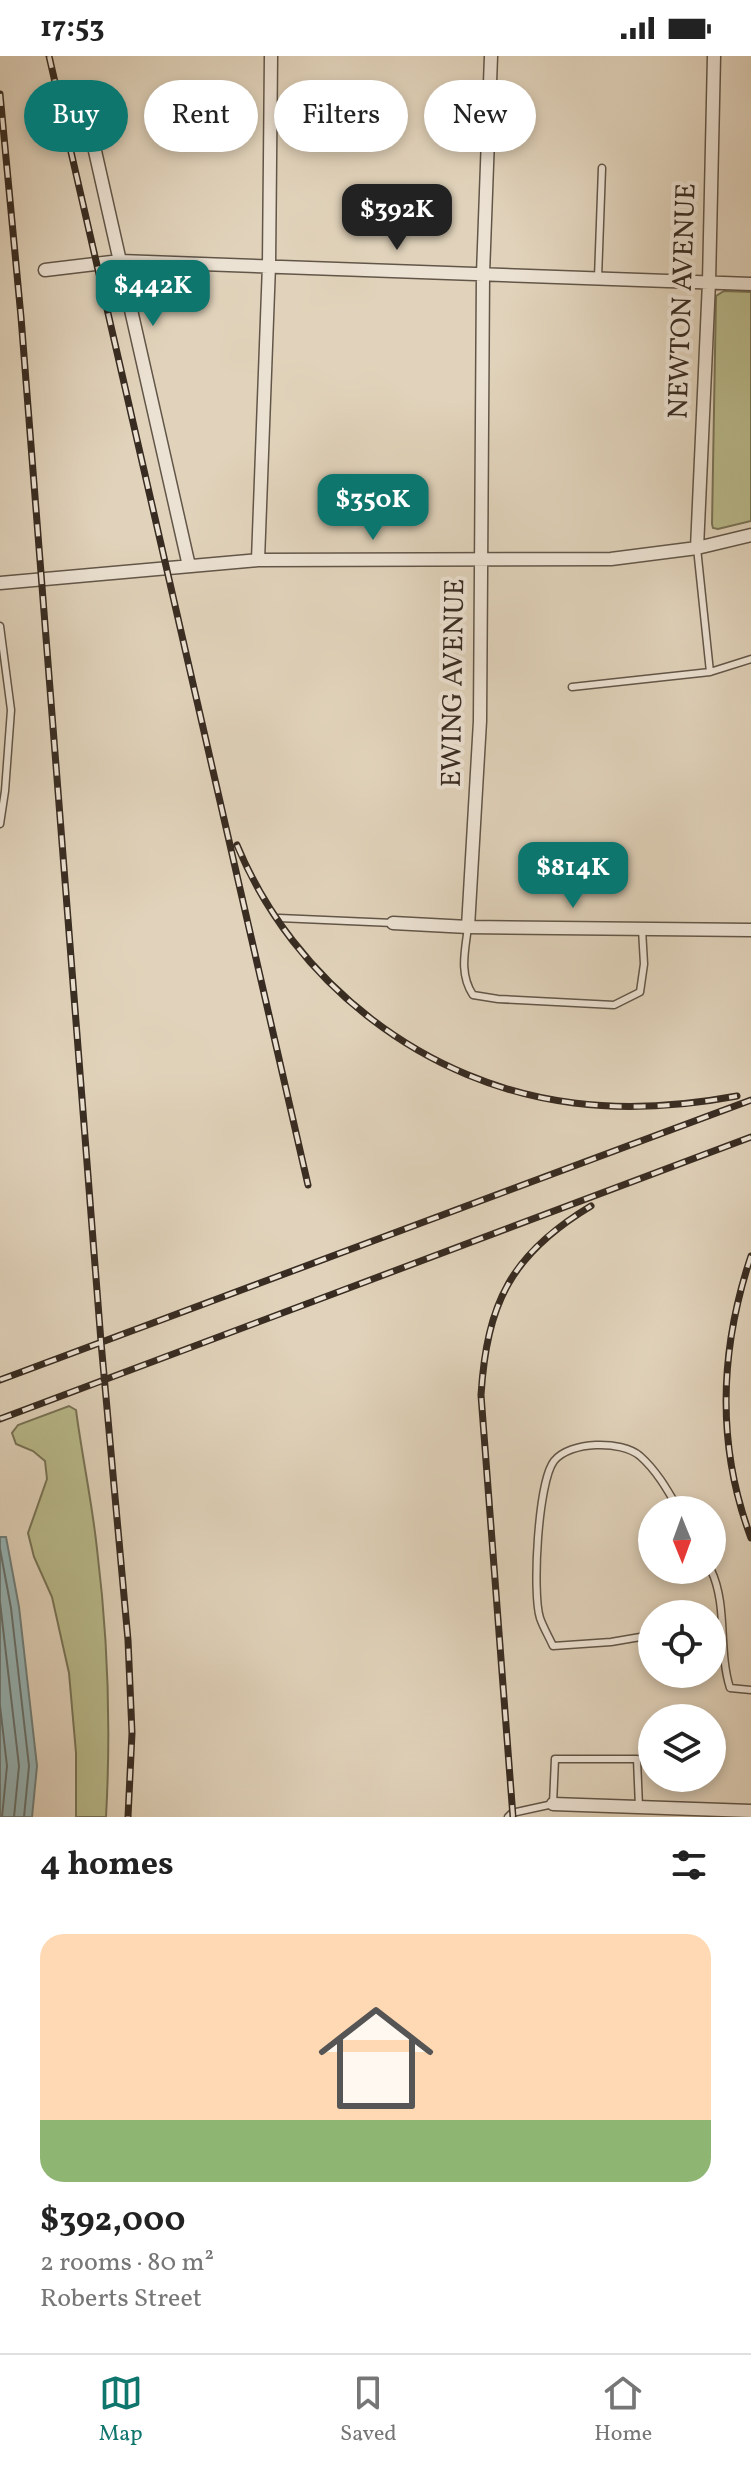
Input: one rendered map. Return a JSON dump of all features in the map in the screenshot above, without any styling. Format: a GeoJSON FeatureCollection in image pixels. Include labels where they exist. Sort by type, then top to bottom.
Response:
{"type":"FeatureCollection","features":[{"type":"Feature","properties":{"kind":"street"},"geometry":{"type":"LineString","coordinates":[[258,560],[269,265],[271,56]]}},
{"type":"Feature","properties":{"kind":"street","name":"EWING AVENUE"},"geometry":{"type":"LineString","coordinates":[[468,927],[480,721],[483,274],[491,56]]}},
{"type":"Feature","properties":{"kind":"street","name":"NEWTON AVENUE"},"geometry":{"type":"LineString","coordinates":[[697,548],[709,282],[714,56]]}},
{"type":"Feature","properties":{"kind":"street"},"geometry":{"type":"LineString","coordinates":[[95,152],[189,566]]}},
{"type":"Feature","properties":{"kind":"street"},"geometry":{"type":"LineString","coordinates":[[45,270],[120,261],[751,284]]}},
{"type":"Feature","properties":{"kind":"street"},"geometry":{"type":"LineString","coordinates":[[0,583],[258,560],[611,559],[697,548],[751,535]]}},
{"type":"Feature","properties":{"kind":"street"},"geometry":{"type":"LineString","coordinates":[[393,923],[468,927],[751,930]]}},
{"type":"Feature","properties":{"kind":"street"},"geometry":{"type":"LineString","coordinates":[[549,1805],[751,1811]]}},
{"type":"Feature","properties":{"kind":"lane"},"geometry":{"type":"LineString","coordinates":[[598,278],[602,168]]}},
{"type":"Feature","properties":{"kind":"lane"},"geometry":{"type":"LineString","coordinates":[[697,548],[710,672]]}},
{"type":"Feature","properties":{"kind":"lane"},"geometry":{"type":"LineString","coordinates":[[0,626],[11,710],[0,824]]}},
{"type":"Feature","properties":{"kind":"lane"},"geometry":{"type":"LineString","coordinates":[[572,687],[710,672],[751,659]]}},
{"type":"Feature","properties":{"kind":"lane"},"geometry":{"type":"LineString","coordinates":[[279,918],[393,923]]}},
{"type":"Feature","properties":{"kind":"lane"},"geometry":{"type":"LineString","coordinates":[[468,927],[464,960],[466,984],[473,995],[614,1005],[640,992],[644,964],[642,929]]}},
{"type":"Feature","properties":{"kind":"lane"},"geometry":{"type":"LineString","coordinates":[[638,1637],[553,1646],[539,1617],[538,1525],[545,1487],[554,1461],[571,1449],[586,1445],[617,1447],[637,1453],[659,1476],[671,1496]]}},
{"type":"Feature","properties":{"kind":"lane"},"geometry":{"type":"LineString","coordinates":[[726,1675],[730,1688],[751,1690]]}},
{"type":"Feature","properties":{"kind":"lane"},"geometry":{"type":"LineString","coordinates":[[545,1817],[555,1759],[637,1759],[639,1807]]}},
{"type":"Feature","properties":{"kind":"lane"},"geometry":{"type":"LineString","coordinates":[[508,1817],[512,1813],[549,1805]]}},
{"type":"Feature","properties":{"kind":"green space"},"geometry":{"type":"Polygon","coordinates":[[[724,291],[751,292],[751,521],[718,529],[713,528],[712,524],[716,296],[724,291]]]}},
{"type":"Feature","properties":{"kind":"green space"},"geometry":{"type":"Polygon","coordinates":[[[69,1406],[76,1410],[101,1582],[108,1716],[106,1817],[76,1817],[76,1753],[69,1673],[52,1597],[34,1557],[28,1533],[47,1479],[45,1461],[33,1451],[16,1444],[12,1433],[18,1425],[69,1406]]]}},
{"type":"Feature","properties":{"kind":"water"},"geometry":{"type":"Polygon","coordinates":[[[0,1537],[6,1537],[19,1607],[37,1766],[32,1817],[0,1817],[0,1537]]]}},
{"type":"Feature","properties":{"kind":"railway"},"geometry":{"type":"LineString","coordinates":[[49,56],[308,1185]]}},
{"type":"Feature","properties":{"kind":"railway"},"geometry":{"type":"LineString","coordinates":[[0,94],[21,317],[101,1342],[128,1640],[132,1733],[128,1817]]}},
{"type":"Feature","properties":{"kind":"railway"},"geometry":{"type":"LineString","coordinates":[[237,845],[262,895],[293,941],[330,983],[371,1019],[417,1050],[467,1074],[519,1092],[574,1103],[656,1106],[737,1096]]}},
{"type":"Feature","properties":{"kind":"railway"},"geometry":{"type":"LineString","coordinates":[[0,1380],[751,1100]]}},
{"type":"Feature","properties":{"kind":"railway"},"geometry":{"type":"LineString","coordinates":[[0,1419],[751,1137]]}},
{"type":"Feature","properties":{"kind":"railway"},"geometry":{"type":"LineString","coordinates":[[513,1817],[481,1395],[484,1362],[489,1333],[508,1284],[541,1243],[591,1206]]}},
{"type":"Feature","properties":{"kind":"railway"},"geometry":{"type":"LineString","coordinates":[[751,1256],[733,1326],[726,1397],[732,1468],[751,1538]]}}]}
